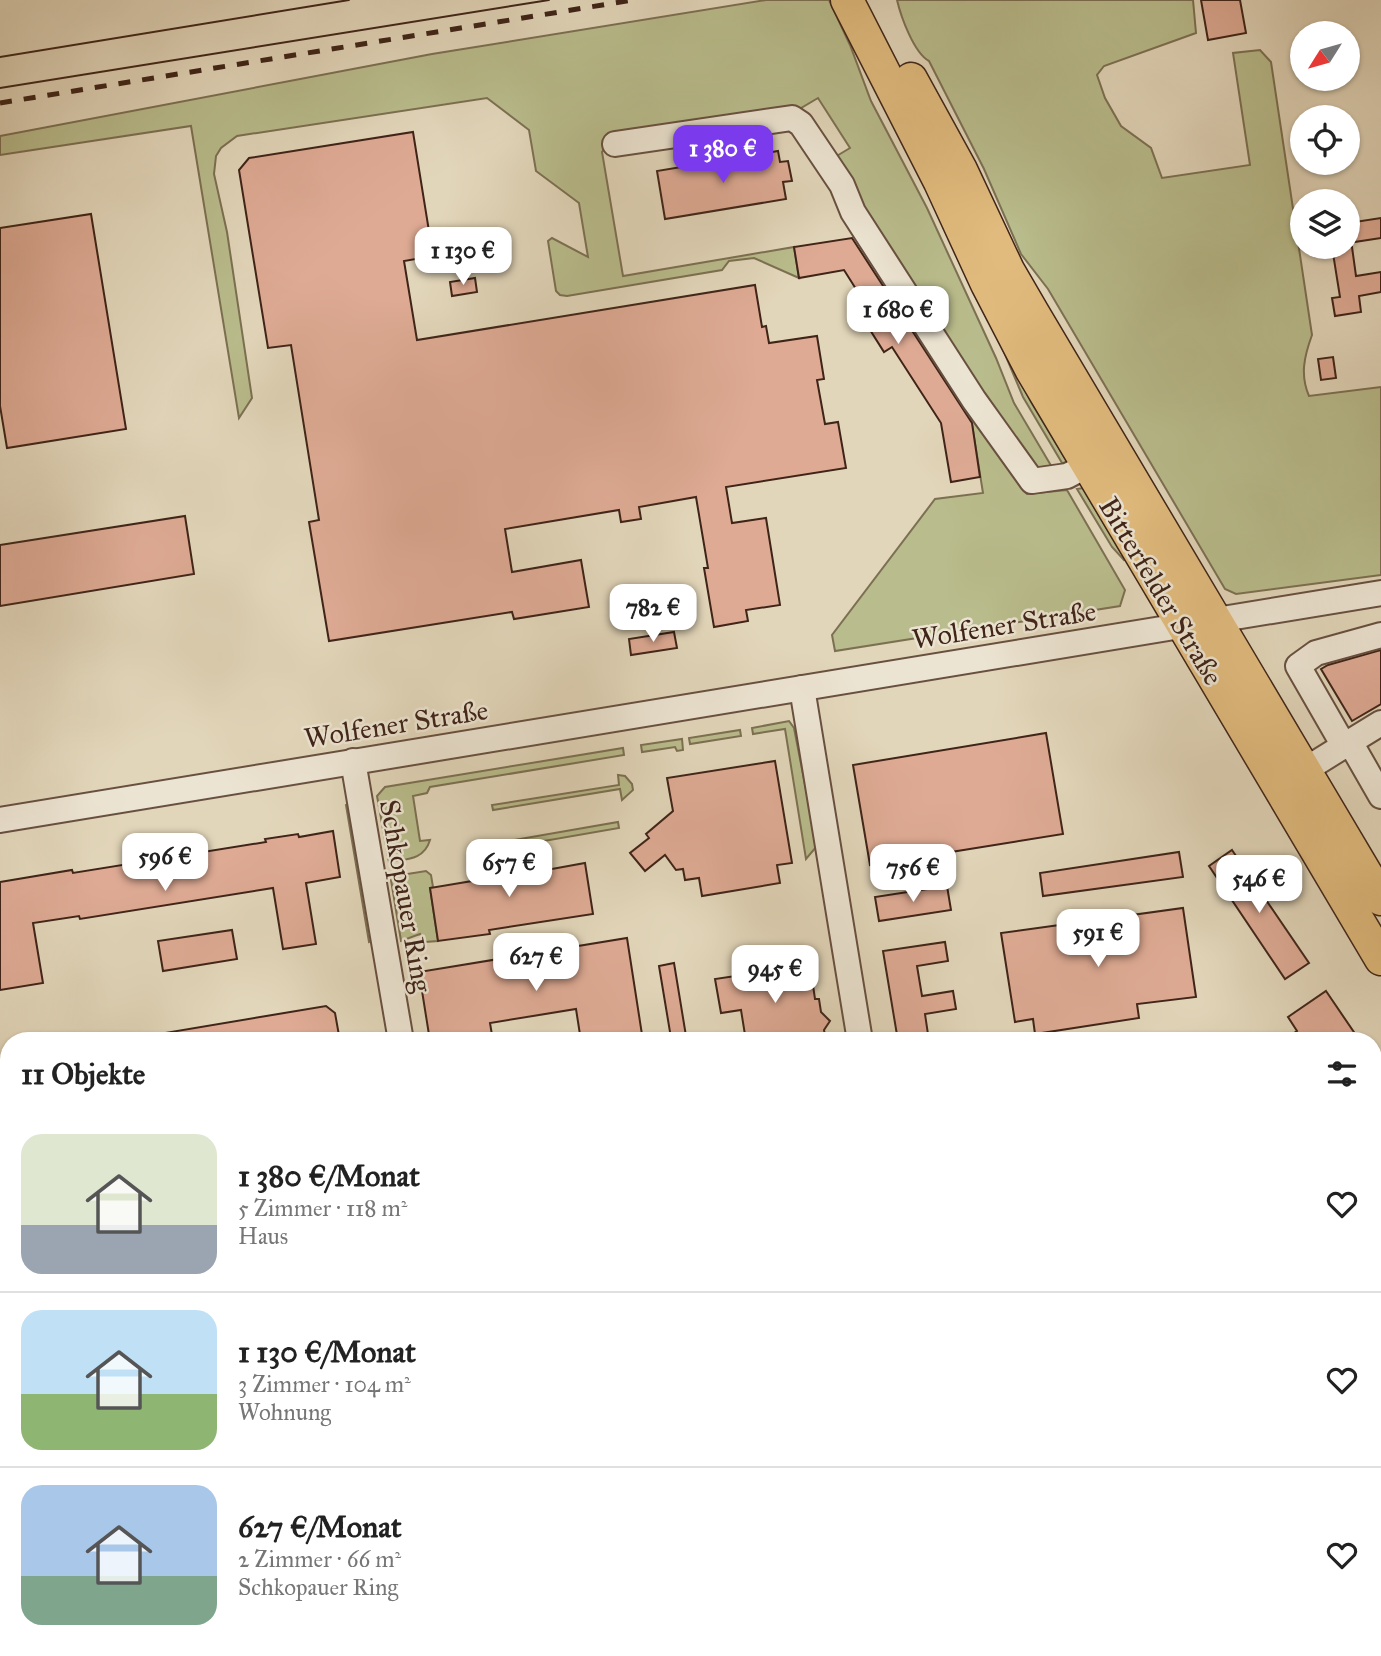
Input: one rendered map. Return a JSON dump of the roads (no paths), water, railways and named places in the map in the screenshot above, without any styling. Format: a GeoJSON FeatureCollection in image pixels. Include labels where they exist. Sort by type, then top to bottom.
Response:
{"type":"FeatureCollection","features":[{"type":"Feature","properties":{"kind":"main road","name":"Bitterfelder Straße"},"geometry":{"type":"LineString","coordinates":[[864,10],[961,170],[1015,281],[1305,770],[1377,884]]}},
{"type":"Feature","properties":{"kind":"main road","name":"Bitterfelder Straße"},"geometry":{"type":"LineString","coordinates":[[864,10],[956,215],[1031,369],[1086,466],[1381,959]]}},
{"type":"Feature","properties":{"kind":"main road"},"geometry":{"type":"LineString","coordinates":[[956,215],[961,170]]}},
{"type":"Feature","properties":{"kind":"street"},"geometry":{"type":"LineString","coordinates":[[615,144],[792,118],[801,124],[842,186],[853,212],[974,401],[1032,481],[1063,478],[1086,466]]}},
{"type":"Feature","properties":{"kind":"street","name":"Wolfener Straße"},"geometry":{"type":"LineString","coordinates":[[0,820],[1381,593]]}},
{"type":"Feature","properties":{"kind":"street"},"geometry":{"type":"LineString","coordinates":[[1381,635],[1316,653],[1298,666],[1381,796]]}},
{"type":"Feature","properties":{"kind":"street"},"geometry":{"type":"LineString","coordinates":[[802,688],[859,1032]]}},
{"type":"Feature","properties":{"kind":"street"},"geometry":{"type":"LineString","coordinates":[[1305,770],[1381,723]]}},
{"type":"Feature","properties":{"kind":"street","name":"Schkopauer Ring"},"geometry":{"type":"LineString","coordinates":[[353,761],[399,1032]]}},
{"type":"Feature","properties":{"kind":"street"},"geometry":{"type":"LineString","coordinates":[[1301,825],[1328,808]]}},
{"type":"Feature","properties":{"kind":"tram line"},"geometry":{"type":"LineString","coordinates":[[0,57],[349,0]]}},
{"type":"Feature","properties":{"kind":"tram line"},"geometry":{"type":"LineString","coordinates":[[0,88],[549,0]]}},
{"type":"Feature","properties":{"kind":"railway"},"geometry":{"type":"LineString","coordinates":[[0,103],[633,0]]}}]}
